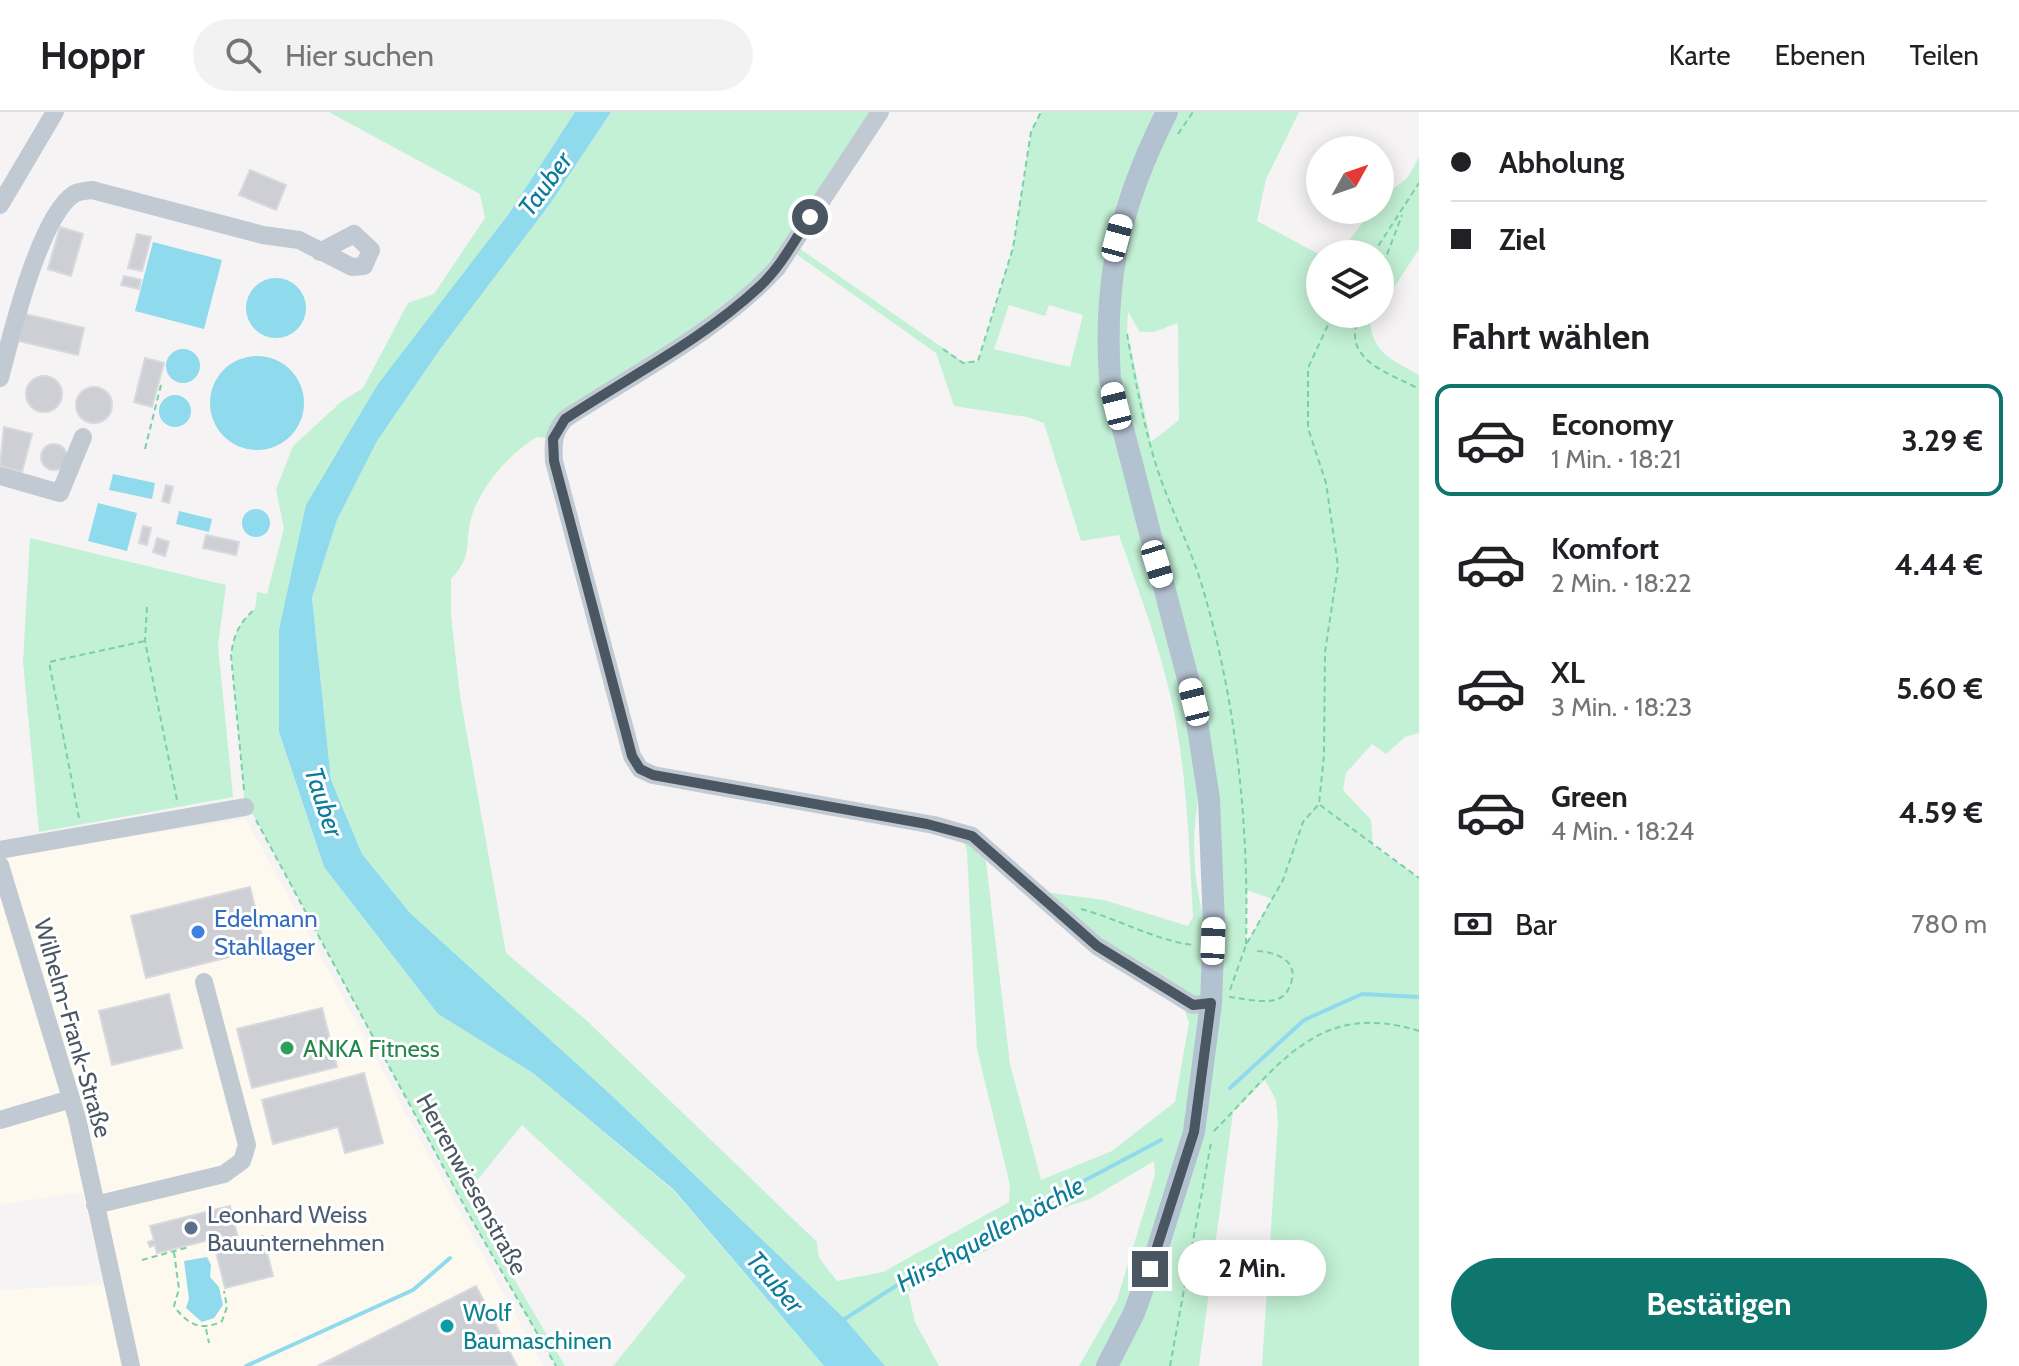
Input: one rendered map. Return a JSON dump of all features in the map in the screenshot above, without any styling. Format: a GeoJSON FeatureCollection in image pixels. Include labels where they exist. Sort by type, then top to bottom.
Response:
{"type":"FeatureCollection","features":[{"type":"Feature","properties":{"kind":"main road"},"geometry":{"type":"LineString","coordinates":[[1107,1366],[1134,1313],[1194,1132],[1219,1000],[1209,799],[1194,702],[1110,379],[1106,328],[1110,275],[1120,227],[1140,167],[1167,112]]}},
{"type":"Feature","properties":{"kind":"street"},"geometry":{"type":"LineString","coordinates":[[0,205],[55,112]]}},
{"type":"Feature","properties":{"kind":"street"},"geometry":{"type":"LineString","coordinates":[[880,112],[777,268],[759,287],[710,325],[565,419],[557,428],[553,439],[554,461],[632,756],[640,769],[653,775],[927,824],[972,836],[1097,946],[1193,1005],[1219,1000]]}},
{"type":"Feature","properties":{"kind":"street"},"geometry":{"type":"LineString","coordinates":[[0,378],[17,310],[40,248],[64,205],[79,192],[92,190],[263,235],[299,240],[320,252]]}},
{"type":"Feature","properties":{"kind":"street"},"geometry":{"type":"LineString","coordinates":[[0,476],[60,493],[83,437]]}},
{"type":"Feature","properties":{"kind":"street"},"geometry":{"type":"LineString","coordinates":[[0,850],[245,807]]}},
{"type":"Feature","properties":{"kind":"street","name":"Wilhelm-Frank-Straße"},"geometry":{"type":"LineString","coordinates":[[0,865],[71,1099],[131,1366]]}},
{"type":"Feature","properties":{"kind":"street"},"geometry":{"type":"LineString","coordinates":[[95,1205],[224,1174],[242,1161],[247,1145],[204,982]]}},
{"type":"Feature","properties":{"kind":"street"},"geometry":{"type":"LineString","coordinates":[[0,1120],[71,1099]]}},
{"type":"Feature","properties":{"kind":"path"},"geometry":{"type":"LineString","coordinates":[[943,349],[963,363],[978,361],[1013,248],[1031,132],[1041,112]]}},
{"type":"Feature","properties":{"kind":"path"},"geometry":{"type":"LineString","coordinates":[[1171,142],[1193,112]]}},
{"type":"Feature","properties":{"kind":"path"},"geometry":{"type":"LineString","coordinates":[[1383,240],[1419,183]]}},
{"type":"Feature","properties":{"kind":"path"},"geometry":{"type":"LineString","coordinates":[[1392,240],[1403,210]]}},
{"type":"Feature","properties":{"kind":"path"},"geometry":{"type":"LineString","coordinates":[[1257,951],[1281,955],[1289,962],[1293,976],[1289,990],[1280,998],[1219,1000],[1283,880],[1303,822],[1319,804],[1324,755],[1325,652],[1338,566],[1326,483],[1308,428],[1308,368],[1327,328]]}},
{"type":"Feature","properties":{"kind":"path"},"geometry":{"type":"LineString","coordinates":[[1356,328],[1358,351],[1384,372],[1419,389]]}},
{"type":"Feature","properties":{"kind":"path"},"geometry":{"type":"LineString","coordinates":[[1127,331],[1155,463],[1204,592],[1225,675],[1243,814],[1246,945]]}},
{"type":"Feature","properties":{"kind":"path"},"geometry":{"type":"LineString","coordinates":[[145,449],[162,381]]}},
{"type":"Feature","properties":{"kind":"path"},"geometry":{"type":"LineString","coordinates":[[147,607],[145,641],[181,817]]}},
{"type":"Feature","properties":{"kind":"path"},"geometry":{"type":"LineString","coordinates":[[245,807],[231,655],[235,634],[242,620],[255,609]]}},
{"type":"Feature","properties":{"kind":"path"},"geometry":{"type":"LineString","coordinates":[[83,835],[49,662],[145,641]]}},
{"type":"Feature","properties":{"kind":"path"},"geometry":{"type":"LineString","coordinates":[[1319,804],[1419,878]]}},
{"type":"Feature","properties":{"kind":"path","name":"Herrenwiesenstraße"},"geometry":{"type":"LineString","coordinates":[[245,807],[254,816],[472,1220],[556,1366]]}},
{"type":"Feature","properties":{"kind":"path"},"geometry":{"type":"LineString","coordinates":[[1074,907],[1115,918],[1176,943],[1193,945]]}},
{"type":"Feature","properties":{"kind":"path"},"geometry":{"type":"LineString","coordinates":[[1213,1133],[1314,1035],[1337,1025],[1360,1023],[1402,1026],[1419,1031]]}},
{"type":"Feature","properties":{"kind":"path"},"geometry":{"type":"LineString","coordinates":[[1170,1366],[1214,1118]]}},
{"type":"Feature","properties":{"kind":"path"},"geometry":{"type":"LineString","coordinates":[[142,1260],[189,1247]]}},
{"type":"Feature","properties":{"kind":"path"},"geometry":{"type":"LineString","coordinates":[[174,1252],[179,1289],[174,1306],[184,1320],[206,1327],[222,1321],[226,1313],[224,1291]]}},
{"type":"Feature","properties":{"kind":"path"},"geometry":{"type":"LineString","coordinates":[[206,1327],[209,1343]]}},
{"type":"Feature","properties":{"kind":"shaded area"},"geometry":{"type":"Polygon","coordinates":[[[246,819],[543,1366],[0,1366],[0,1290],[104,1284],[82,1192],[0,1205],[0,856],[246,819]]]}},
{"type":"Feature","properties":{"kind":"green space"},"geometry":{"type":"Polygon","coordinates":[[[329,112],[575,112],[508,215],[306,505],[279,732],[324,867],[438,1014],[533,1073],[674,1191],[824,1366],[613,1366],[686,1276],[522,1125],[465,1195],[565,1366],[556,1366],[472,1220],[254,816],[245,807],[231,655],[238,629],[255,609],[257,592],[267,594],[284,528],[276,490],[293,446],[341,402],[363,388],[408,303],[434,294],[485,218],[480,194],[329,112]]]}},
{"type":"Feature","properties":{"kind":"green space"},"geometry":{"type":"Polygon","coordinates":[[[611,112],[880,112],[793,244],[963,362],[978,361],[1013,248],[1031,132],[1041,112],[1299,112],[1266,179],[1257,221],[1306,247],[1306,328],[1371,328],[1376,343],[1387,356],[1419,375],[1419,733],[1405,737],[1386,754],[1372,744],[1346,773],[1343,790],[1371,820],[1373,845],[1419,878],[1419,1366],[1262,1366],[1278,1121],[1276,1100],[1265,1080],[1233,1112],[1199,1366],[1079,1366],[1117,1300],[1155,1175],[1154,1161],[1090,1199],[1032,1218],[991,1248],[908,1292],[915,1322],[939,1366],[885,1366],[845,1319],[609,1093],[410,913],[362,854],[331,780],[312,598],[337,520],[377,441],[441,348],[550,204],[611,112]],[[789,249],[777,268],[553,439],[537,437],[507,461],[490,481],[472,515],[466,555],[451,579],[451,615],[460,696],[506,953],[585,1019],[817,1242],[819,1258],[837,1281],[883,1272],[1009,1202],[1010,1185],[977,1049],[967,851],[961,832],[984,845],[1010,1064],[1041,1180],[1112,1151],[1175,1102],[1189,1023],[1185,1011],[1169,993],[1036,891],[1104,900],[1188,926],[1193,917],[1184,780],[1171,698],[1154,636],[1119,535],[1081,541],[1044,423],[1027,417],[954,406],[936,353],[789,249]],[[1009,305],[994,349],[1070,367],[1083,315],[1049,305],[1045,316],[1009,305]],[[1128,312],[1127,331],[1151,442],[1179,420],[1178,323],[1154,332],[1140,332],[1128,312]],[[1200,789],[1194,846],[1197,884],[1212,939],[1200,789]],[[1247,890],[1246,944],[1272,899],[1247,890]]]}},
{"type":"Feature","properties":{"kind":"green space"},"geometry":{"type":"Polygon","coordinates":[[[1419,157],[1419,249],[1394,287],[1394,240],[1350,240],[1362,224],[1394,224],[1394,189],[1409,175],[1419,157]]]}},
{"type":"Feature","properties":{"kind":"green space"},"geometry":{"type":"Polygon","coordinates":[[[30,538],[226,585],[218,646],[233,797],[39,832],[23,662],[30,538]]]}},
{"type":"Feature","properties":{"kind":"water","name":"Tauber"},"geometry":{"type":"Polygon","coordinates":[[[575,112],[611,112],[550,204],[441,348],[377,441],[337,520],[312,598],[331,780],[362,854],[410,913],[609,1093],[845,1319],[885,1366],[824,1366],[674,1190],[533,1073],[438,1014],[324,867],[279,732],[279,630],[306,505],[378,384],[508,215],[575,112]]]}},
{"type":"Feature","properties":{"kind":"water"},"geometry":{"type":"Polygon","coordinates":[[[153,242],[222,260],[204,329],[135,311],[153,242]]]}},
{"type":"Feature","properties":{"kind":"water"},"geometry":{"type":"Polygon","coordinates":[[[276,278],[298,286],[306,308],[298,330],[276,338],[254,330],[246,308],[254,286],[276,278]]]}},
{"type":"Feature","properties":{"kind":"water"},"geometry":{"type":"Polygon","coordinates":[[[183,349],[195,354],[200,366],[195,378],[183,383],[171,378],[166,366],[171,354],[183,349]]]}},
{"type":"Feature","properties":{"kind":"water"},"geometry":{"type":"Polygon","coordinates":[[[257,356],[275,360],[290,370],[300,385],[304,403],[300,421],[290,436],[275,446],[257,450],[239,446],[224,436],[214,421],[210,403],[214,385],[224,370],[239,360],[257,356]]]}},
{"type":"Feature","properties":{"kind":"water"},"geometry":{"type":"Polygon","coordinates":[[[175,395],[186,400],[191,411],[186,422],[175,427],[164,422],[159,411],[164,400],[175,395]]]}},
{"type":"Feature","properties":{"kind":"water"},"geometry":{"type":"Polygon","coordinates":[[[113,474],[155,483],[152,499],[109,490],[113,474]]]}},
{"type":"Feature","properties":{"kind":"water"},"geometry":{"type":"Polygon","coordinates":[[[98,503],[137,513],[127,551],[88,541],[98,503]]]}},
{"type":"Feature","properties":{"kind":"water"},"geometry":{"type":"Polygon","coordinates":[[[256,509],[266,513],[270,523],[266,533],[256,537],[246,533],[242,523],[246,513],[256,509]]]}},
{"type":"Feature","properties":{"kind":"water"},"geometry":{"type":"Polygon","coordinates":[[[179,511],[212,519],[209,532],[176,524],[179,511]]]}},
{"type":"Feature","properties":{"kind":"water"},"geometry":{"type":"Polygon","coordinates":[[[207,1257],[211,1265],[210,1277],[219,1287],[223,1305],[214,1318],[202,1322],[186,1308],[189,1299],[184,1261],[207,1257]]]}},
{"type":"Feature","properties":{"kind":"building"},"geometry":{"type":"Polygon","coordinates":[[[250,170],[286,185],[276,210],[239,195],[250,170]]]}},
{"type":"Feature","properties":{"kind":"building"},"geometry":{"type":"Polygon","coordinates":[[[60,227],[83,234],[71,276],[48,269],[60,227]]]}},
{"type":"Feature","properties":{"kind":"building"},"geometry":{"type":"Polygon","coordinates":[[[137,234],[151,237],[142,271],[128,268],[137,234]]]}},
{"type":"Feature","properties":{"kind":"building"},"geometry":{"type":"Polygon","coordinates":[[[124,276],[141,280],[139,289],[121,285],[124,276]]]}},
{"type":"Feature","properties":{"kind":"building"},"geometry":{"type":"Polygon","coordinates":[[[25,314],[84,328],[78,355],[19,341],[25,314]]]}},
{"type":"Feature","properties":{"kind":"building"},"geometry":{"type":"Polygon","coordinates":[[[145,358],[164,363],[152,407],[134,402],[145,358]]]}},
{"type":"Feature","properties":{"kind":"building"},"geometry":{"type":"Polygon","coordinates":[[[44,376],[57,381],[62,394],[57,407],[44,412],[31,407],[26,394],[31,381],[44,376]]]}},
{"type":"Feature","properties":{"kind":"building"},"geometry":{"type":"Polygon","coordinates":[[[94,387],[107,392],[112,405],[107,418],[94,423],[81,418],[76,405],[81,392],[94,387]]]}},
{"type":"Feature","properties":{"kind":"building"},"geometry":{"type":"Polygon","coordinates":[[[4,427],[32,434],[22,472],[0,466],[4,427]]]}},
{"type":"Feature","properties":{"kind":"building"},"geometry":{"type":"Polygon","coordinates":[[[54,444],[63,448],[67,457],[63,466],[54,470],[45,466],[41,457],[45,448],[54,444]]]}},
{"type":"Feature","properties":{"kind":"building"},"geometry":{"type":"Polygon","coordinates":[[[166,485],[173,487],[169,503],[162,501],[166,485]]]}},
{"type":"Feature","properties":{"kind":"building"},"geometry":{"type":"Polygon","coordinates":[[[143,526],[151,528],[147,545],[139,543],[143,526]]]}},
{"type":"Feature","properties":{"kind":"building"},"geometry":{"type":"Polygon","coordinates":[[[206,535],[239,542],[236,555],[203,548],[206,535]]]}},
{"type":"Feature","properties":{"kind":"building"},"geometry":{"type":"Polygon","coordinates":[[[157,538],[169,542],[165,556],[153,552],[157,538]]]}},
{"type":"Feature","properties":{"kind":"building","name":"Edelmann Stahllager"},"geometry":{"type":"Polygon","coordinates":[[[250,887],[265,948],[146,978],[131,916],[250,887]]]}},
{"type":"Feature","properties":{"kind":"building"},"geometry":{"type":"Polygon","coordinates":[[[169,994],[182,1048],[112,1065],[99,1011],[169,994]]]}},
{"type":"Feature","properties":{"kind":"building","name":"ANKA Fitness"},"geometry":{"type":"Polygon","coordinates":[[[322,1008],[337,1067],[252,1088],[237,1029],[322,1008]]]}},
{"type":"Feature","properties":{"kind":"building"},"geometry":{"type":"Polygon","coordinates":[[[364,1073],[383,1143],[345,1153],[338,1127],[273,1144],[262,1100],[364,1073]]]}},
{"type":"Feature","properties":{"kind":"building"},"geometry":{"type":"Polygon","coordinates":[[[230,1206],[239,1242],[215,1248],[213,1239],[157,1253],[155,1245],[150,1247],[148,1242],[154,1240],[150,1226],[230,1206]]]}},
{"type":"Feature","properties":{"kind":"building"},"geometry":{"type":"Polygon","coordinates":[[[263,1236],[273,1276],[225,1288],[215,1248],[263,1236]]]}},
{"type":"Feature","properties":{"kind":"building","name":"Wolf Baumaschinen"},"geometry":{"type":"Polygon","coordinates":[[[476,1286],[517,1366],[318,1366],[476,1286]]]}},
{"type":"Feature","properties":{"kind":"waterway","name":"Hirschquellenbächle"},"geometry":{"type":"LineString","coordinates":[[1230,1088],[1304,1020],[1362,994],[1419,997]]}},
{"type":"Feature","properties":{"kind":"waterway","name":"Hirschquellenbächle"},"geometry":{"type":"LineString","coordinates":[[840,1322],[939,1258],[1161,1140]]}},
{"type":"Feature","properties":{"kind":"waterway"},"geometry":{"type":"LineString","coordinates":[[246,1366],[413,1290],[450,1258]]}},
{"type":"Feature","properties":{"kind":"place","name":"Edelmann Stahllager"},"geometry":{"type":"Point","coordinates":[198,932]}},
{"type":"Feature","properties":{"kind":"place","name":"ANKA Fitness"},"geometry":{"type":"Point","coordinates":[287,1048]}},
{"type":"Feature","properties":{"kind":"place","name":"Leonhard Weiss Bauunternehmen"},"geometry":{"type":"Point","coordinates":[191,1228]}},
{"type":"Feature","properties":{"kind":"place","name":"Wolf Baumaschinen"},"geometry":{"type":"Point","coordinates":[447,1326]}},
{"type":"Feature","properties":{"kind":"route"},"geometry":{"type":"LineString","coordinates":[[810,217],[777,268],[759,287],[710,325],[565,419],[553,439],[554,461],[572,536],[632,756],[640,769],[653,775],[927,824],[972,836],[1097,946],[1169,993],[1193,1005],[1211,1003],[1194,1132],[1150,1269]]}}]}
